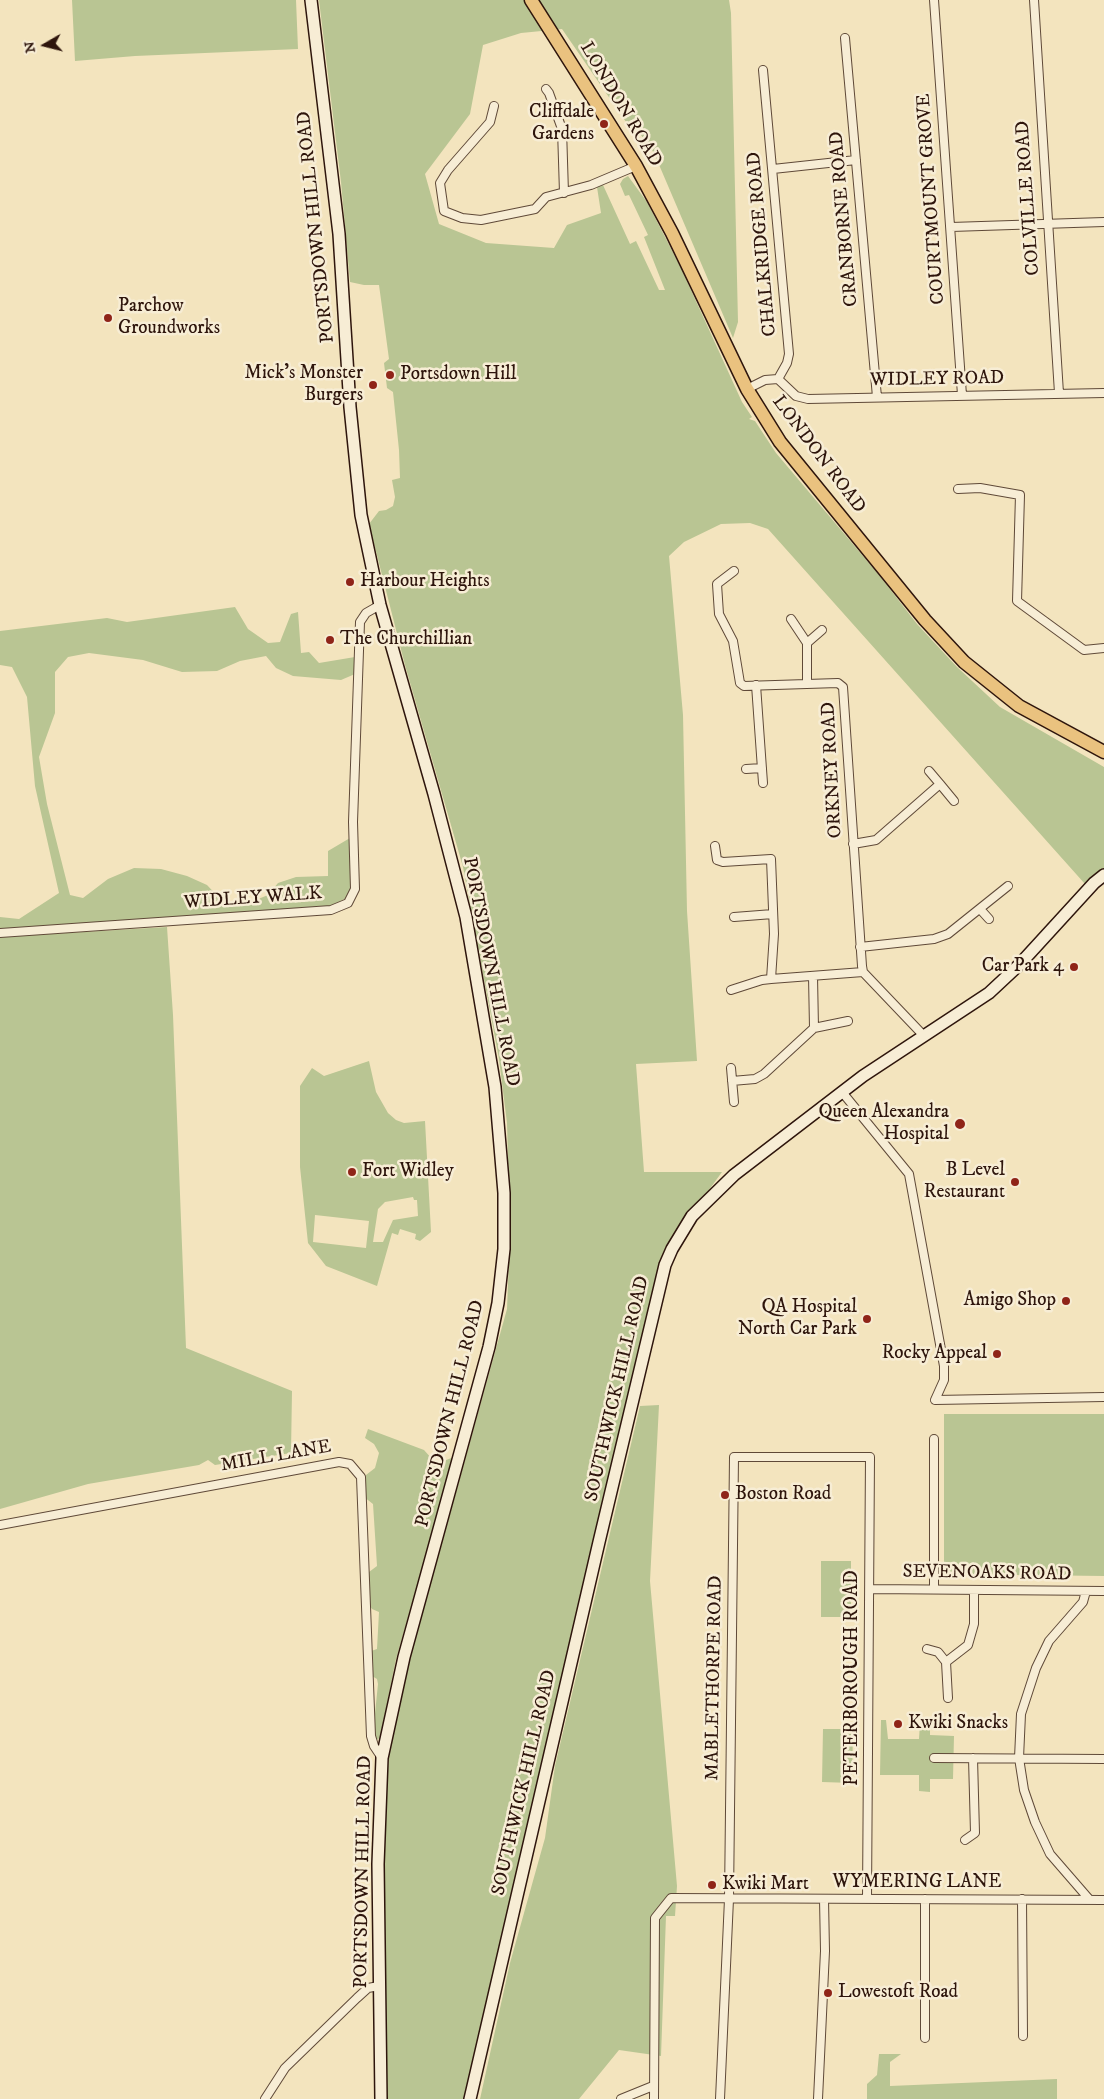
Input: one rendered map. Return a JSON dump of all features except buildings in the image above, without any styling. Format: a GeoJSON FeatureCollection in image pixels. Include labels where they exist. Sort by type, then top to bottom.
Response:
{"type":"FeatureCollection","features":[{"type":"Feature","properties":{"kind":"main road","name":"PORTSDOWN HILL ROAD"},"geometry":{"type":"LineString","coordinates":[[311,0],[340,253],[350,407],[360,507],[370,568],[434,794],[466,917],[496,1087],[504,1193],[504,1249],[498,1303],[489,1347],[404,1657],[382,1758],[378,1864],[381,2099]]}},
{"type":"Feature","properties":{"kind":"main road","name":"LONDON ROAD"},"geometry":{"type":"LineString","coordinates":[[532,0],[636,166],[672,233],[748,390],[780,442],[816,489],[924,620],[964,662],[1019,706],[1104,752]]}},
{"type":"Feature","properties":{"kind":"main road","name":"SOUTHWICK HILL ROAD"},"geometry":{"type":"LineString","coordinates":[[470,2099],[665,1264],[692,1216],[734,1175],[842,1092],[990,993],[1019,965],[1094,883],[1104,875]]}},
{"type":"Feature","properties":{"kind":"street","name":"COURTMOUNT GROVE"},"geometry":{"type":"LineString","coordinates":[[934,0],[962,395]]}},
{"type":"Feature","properties":{"kind":"street","name":"COLVILLE ROAD"},"geometry":{"type":"LineString","coordinates":[[1034,0],[1059,394]]}},
{"type":"Feature","properties":{"kind":"street","name":"CRANBORNE ROAD"},"geometry":{"type":"LineString","coordinates":[[845,38],[877,397]]}},
{"type":"Feature","properties":{"kind":"street","name":"CHALKRIDGE ROAD"},"geometry":{"type":"LineString","coordinates":[[763,70],[789,354],[778,380]]}},
{"type":"Feature","properties":{"kind":"street"},"geometry":{"type":"LineString","coordinates":[[546,88],[550,92],[562,129],[564,193]]}},
{"type":"Feature","properties":{"kind":"street"},"geometry":{"type":"LineString","coordinates":[[494,106],[490,122],[442,178],[439,189],[444,211],[462,218],[481,220],[535,209],[546,197],[564,193],[636,166]]}},
{"type":"Feature","properties":{"kind":"street"},"geometry":{"type":"LineString","coordinates":[[773,169],[856,160]]}},
{"type":"Feature","properties":{"kind":"street"},"geometry":{"type":"LineString","coordinates":[[951,227],[1104,222]]}},
{"type":"Feature","properties":{"kind":"street"},"geometry":{"type":"LineString","coordinates":[[748,390],[765,380],[778,380]]}},
{"type":"Feature","properties":{"kind":"street","name":"WIDLEY ROAD"},"geometry":{"type":"LineString","coordinates":[[778,380],[796,396],[808,399],[1104,394]]}},
{"type":"Feature","properties":{"kind":"street"},"geometry":{"type":"LineString","coordinates":[[958,489],[980,488],[1020,495],[1017,601],[1084,650],[1104,648]]}},
{"type":"Feature","properties":{"kind":"street"},"geometry":{"type":"LineString","coordinates":[[708,583],[717,584],[734,571]]}},
{"type":"Feature","properties":{"kind":"street"},"geometry":{"type":"LineString","coordinates":[[717,584],[719,614],[733,641],[740,683],[744,686],[756,686],[763,784]]}},
{"type":"Feature","properties":{"kind":"street","name":"WIDLEY WALK"},"geometry":{"type":"LineString","coordinates":[[0,933],[331,910],[348,903],[355,889],[353,822],[360,622],[366,613],[380,605]]}},
{"type":"Feature","properties":{"kind":"street"},"geometry":{"type":"LineString","coordinates":[[791,619],[807,643],[807,684]]}},
{"type":"Feature","properties":{"kind":"street"},"geometry":{"type":"LineString","coordinates":[[807,643],[822,630]]}},
{"type":"Feature","properties":{"kind":"street","name":"ORKNEY ROAD"},"geometry":{"type":"LineString","coordinates":[[756,686],[838,682],[845,693],[853,844],[863,972]]}},
{"type":"Feature","properties":{"kind":"street"},"geometry":{"type":"LineString","coordinates":[[746,769],[762,768]]}},
{"type":"Feature","properties":{"kind":"street"},"geometry":{"type":"LineString","coordinates":[[928,771],[954,801]]}},
{"type":"Feature","properties":{"kind":"street"},"geometry":{"type":"LineString","coordinates":[[853,844],[876,840],[940,784]]}},
{"type":"Feature","properties":{"kind":"street"},"geometry":{"type":"LineString","coordinates":[[715,846],[717,860],[723,862],[771,859],[774,914],[771,979]]}},
{"type":"Feature","properties":{"kind":"street"},"geometry":{"type":"LineString","coordinates":[[860,947],[934,939],[948,934],[1008,886]]}},
{"type":"Feature","properties":{"kind":"street"},"geometry":{"type":"LineString","coordinates":[[980,909],[988,919]]}},
{"type":"Feature","properties":{"kind":"street"},"geometry":{"type":"LineString","coordinates":[[734,917],[774,914]]}},
{"type":"Feature","properties":{"kind":"street"},"geometry":{"type":"LineString","coordinates":[[731,990],[762,980],[863,972],[924,1036]]}},
{"type":"Feature","properties":{"kind":"street"},"geometry":{"type":"LineString","coordinates":[[813,976],[814,1028]]}},
{"type":"Feature","properties":{"kind":"street"},"geometry":{"type":"LineString","coordinates":[[732,1081],[755,1078],[764,1074],[814,1028],[848,1021]]}},
{"type":"Feature","properties":{"kind":"street"},"geometry":{"type":"LineString","coordinates":[[731,1068],[734,1102]]}},
{"type":"Feature","properties":{"kind":"street"},"geometry":{"type":"LineString","coordinates":[[842,1092],[909,1174],[944,1366],[944,1380],[936,1400],[1104,1397]]}},
{"type":"Feature","properties":{"kind":"street"},"geometry":{"type":"LineString","coordinates":[[934,1439],[934,1588]]}},
{"type":"Feature","properties":{"kind":"street","name":"MABLETHORPE ROAD"},"geometry":{"type":"LineString","coordinates":[[720,2099],[729,1899],[734,1457],[870,1457]]}},
{"type":"Feature","properties":{"kind":"street","name":"PETERBOROUGH ROAD"},"geometry":{"type":"LineString","coordinates":[[867,1898],[870,1457]]}},
{"type":"Feature","properties":{"kind":"street","name":"MILL LANE"},"geometry":{"type":"LineString","coordinates":[[0,1525],[340,1462],[350,1464],[361,1477],[371,1736],[374,1746],[382,1758]]}},
{"type":"Feature","properties":{"kind":"street","name":"SEVENOAKS ROAD"},"geometry":{"type":"LineString","coordinates":[[870,1589],[934,1588],[1104,1591]]}},
{"type":"Feature","properties":{"kind":"street"},"geometry":{"type":"LineString","coordinates":[[946,1662],[968,1645],[974,1624],[974,1590]]}},
{"type":"Feature","properties":{"kind":"street"},"geometry":{"type":"LineString","coordinates":[[1086,1591],[1083,1602],[1049,1641],[1036,1668],[1021,1714],[1018,1758],[1024,1790],[1035,1822],[1050,1854],[1089,1899]]}},
{"type":"Feature","properties":{"kind":"street"},"geometry":{"type":"LineString","coordinates":[[927,1649],[938,1652],[946,1662],[948,1698]]}},
{"type":"Feature","properties":{"kind":"street"},"geometry":{"type":"LineString","coordinates":[[934,1758],[1104,1759]]}},
{"type":"Feature","properties":{"kind":"street"},"geometry":{"type":"LineString","coordinates":[[965,1840],[976,1833],[973,1758]]}},
{"type":"Feature","properties":{"kind":"street","name":"WYMERING LANE"},"geometry":{"type":"LineString","coordinates":[[653,2086],[655,1918],[671,1898],[1104,1900]]}},
{"type":"Feature","properties":{"kind":"street"},"geometry":{"type":"LineString","coordinates":[[925,1898],[925,2038]]}},
{"type":"Feature","properties":{"kind":"street"},"geometry":{"type":"LineString","coordinates":[[818,2099],[825,1951],[824,1899]]}},
{"type":"Feature","properties":{"kind":"street"},"geometry":{"type":"LineString","coordinates":[[1022,1899],[1023,2036]]}},
{"type":"Feature","properties":{"kind":"street"},"geometry":{"type":"LineString","coordinates":[[265,2099],[285,2068],[368,1988],[379,1986]]}},
{"type":"Feature","properties":{"kind":"street"},"geometry":{"type":"LineString","coordinates":[[620,2099],[653,2086],[654,2099]]}},
{"type":"Feature","properties":{"kind":"green space"},"geometry":{"type":"Polygon","coordinates":[[[72,0],[296,0],[298,49],[135,56],[75,61],[72,0]]]}},
{"type":"Feature","properties":{"kind":"green space"},"geometry":{"type":"Polygon","coordinates":[[[319,0],[729,0],[731,13],[738,322],[733,338],[654,153],[641,135],[635,135],[562,29],[521,33],[483,45],[470,114],[425,174],[439,224],[486,243],[554,248],[567,225],[601,213],[597,187],[603,185],[630,244],[636,241],[659,290],[665,290],[644,237],[648,235],[629,195],[625,196],[620,184],[628,176],[647,202],[680,266],[742,402],[752,417],[749,419],[755,421],[776,453],[879,575],[917,624],[957,667],[1000,707],[1104,767],[1104,868],[1085,884],[768,529],[750,523],[721,524],[684,542],[669,556],[683,715],[687,911],[697,1061],[636,1064],[644,1172],[722,1172],[665,1250],[464,2099],[386,2099],[383,1976],[384,1813],[389,1755],[403,1683],[507,1309],[510,1232],[507,1123],[499,1059],[463,867],[405,665],[369,524],[379,511],[393,506],[395,497],[392,480],[400,478],[399,450],[393,392],[387,388],[384,363],[389,359],[379,285],[364,285],[350,282],[341,182],[319,0]]]}},
{"type":"Feature","properties":{"kind":"green space"},"geometry":{"type":"Polygon","coordinates":[[[235,607],[248,629],[268,643],[280,642],[291,614],[298,612],[301,653],[309,652],[319,663],[355,657],[355,674],[341,680],[293,676],[276,668],[266,656],[240,661],[217,671],[182,672],[143,660],[89,653],[68,657],[55,672],[55,713],[39,757],[47,804],[70,895],[83,898],[108,879],[134,868],[161,869],[187,876],[207,885],[224,903],[251,902],[268,895],[278,883],[296,877],[328,876],[328,851],[350,838],[351,886],[347,898],[325,908],[0,931],[0,917],[19,919],[59,893],[35,786],[27,697],[12,667],[0,665],[0,631],[107,618],[127,622],[235,607]]]}},
{"type":"Feature","properties":{"kind":"green space"},"geometry":{"type":"Polygon","coordinates":[[[167,927],[173,1015],[186,1348],[292,1391],[291,1453],[215,1465],[208,1460],[199,1465],[88,1484],[0,1509],[0,937],[167,927]]]}},
{"type":"Feature","properties":{"kind":"green space"},"geometry":{"type":"Polygon","coordinates":[[[369,1061],[376,1092],[388,1113],[396,1120],[404,1123],[425,1121],[431,1232],[420,1241],[415,1239],[416,1234],[400,1229],[398,1235],[392,1233],[377,1286],[326,1266],[308,1243],[300,1167],[300,1086],[312,1068],[324,1076],[369,1061]],[[413,1197],[385,1202],[378,1209],[373,1242],[383,1242],[393,1220],[418,1216],[417,1200],[414,1200],[413,1197]],[[315,1215],[313,1242],[366,1248],[369,1221],[315,1215]]]}},
{"type":"Feature","properties":{"kind":"green space"},"geometry":{"type":"Polygon","coordinates":[[[659,1405],[650,1581],[677,1886],[675,1916],[666,1916],[661,2056],[619,2050],[579,2099],[480,2099],[510,1963],[545,1838],[555,1766],[640,1406],[659,1405]]]}},
{"type":"Feature","properties":{"kind":"green space"},"geometry":{"type":"Polygon","coordinates":[[[944,1414],[1104,1414],[1104,1576],[944,1574],[944,1414]]]}},
{"type":"Feature","properties":{"kind":"green space"},"geometry":{"type":"Polygon","coordinates":[[[368,1429],[424,1450],[432,1459],[441,1462],[454,1457],[396,1659],[380,1738],[376,1740],[374,1738],[374,1723],[378,1684],[377,1679],[372,1676],[371,1651],[377,1649],[379,1612],[372,1609],[368,1603],[366,1585],[369,1572],[377,1566],[373,1504],[364,1497],[363,1483],[366,1475],[375,1468],[379,1453],[374,1444],[365,1438],[368,1429]]]}},
{"type":"Feature","properties":{"kind":"green space"},"geometry":{"type":"Polygon","coordinates":[[[821,1561],[851,1561],[851,1617],[821,1617],[821,1561]]]}},
{"type":"Feature","properties":{"kind":"green space"},"geometry":{"type":"Polygon","coordinates":[[[881,1720],[886,1720],[888,1739],[919,1739],[920,1723],[930,1723],[930,1735],[954,1736],[953,1779],[930,1779],[930,1792],[919,1791],[919,1775],[880,1775],[881,1720]]]}},
{"type":"Feature","properties":{"kind":"green space"},"geometry":{"type":"Polygon","coordinates":[[[823,1729],[853,1729],[852,1783],[822,1782],[823,1729]]]}},
{"type":"Feature","properties":{"kind":"green space"},"geometry":{"type":"Polygon","coordinates":[[[879,2054],[901,2054],[890,2062],[890,2086],[1057,2079],[1057,2099],[867,2099],[867,2084],[877,2075],[879,2054]]]}},
{"type":"Feature","properties":{"kind":"place","name":"Cliffdale Gardens"},"geometry":{"type":"Point","coordinates":[604,124]}},
{"type":"Feature","properties":{"kind":"place","name":"Parchow Groundworks"},"geometry":{"type":"Point","coordinates":[108,318]}},
{"type":"Feature","properties":{"kind":"place","name":"Portsdown Hill"},"geometry":{"type":"Point","coordinates":[390,375]}},
{"type":"Feature","properties":{"kind":"place","name":"Mick's Monster Burgers"},"geometry":{"type":"Point","coordinates":[373,385]}},
{"type":"Feature","properties":{"kind":"place","name":"Harbour Heights"},"geometry":{"type":"Point","coordinates":[350,582]}},
{"type":"Feature","properties":{"kind":"place","name":"The Churchillian"},"geometry":{"type":"Point","coordinates":[330,640]}},
{"type":"Feature","properties":{"kind":"place","name":"Car Park 4"},"geometry":{"type":"Point","coordinates":[1074,967]}},
{"type":"Feature","properties":{"kind":"place","name":"Queen Alexandra Hospital"},"geometry":{"type":"Point","coordinates":[960,1124]}},
{"type":"Feature","properties":{"kind":"place","name":"Fort Widley"},"geometry":{"type":"Point","coordinates":[352,1172]}},
{"type":"Feature","properties":{"kind":"place","name":"B Level Restaurant"},"geometry":{"type":"Point","coordinates":[1015,1182]}},
{"type":"Feature","properties":{"kind":"place","name":"Amigo Shop"},"geometry":{"type":"Point","coordinates":[1066,1301]}},
{"type":"Feature","properties":{"kind":"place","name":"QA Hospital North Car Park"},"geometry":{"type":"Point","coordinates":[867,1319]}},
{"type":"Feature","properties":{"kind":"place","name":"Rocky Appeal"},"geometry":{"type":"Point","coordinates":[997,1354]}},
{"type":"Feature","properties":{"kind":"place","name":"Boston Road"},"geometry":{"type":"Point","coordinates":[725,1495]}},
{"type":"Feature","properties":{"kind":"place","name":"Kwiki Snacks"},"geometry":{"type":"Point","coordinates":[898,1724]}},
{"type":"Feature","properties":{"kind":"place","name":"Kwiki Mart"},"geometry":{"type":"Point","coordinates":[712,1885]}},
{"type":"Feature","properties":{"kind":"place","name":"Lowestoft Road"},"geometry":{"type":"Point","coordinates":[828,1993]}}]}
